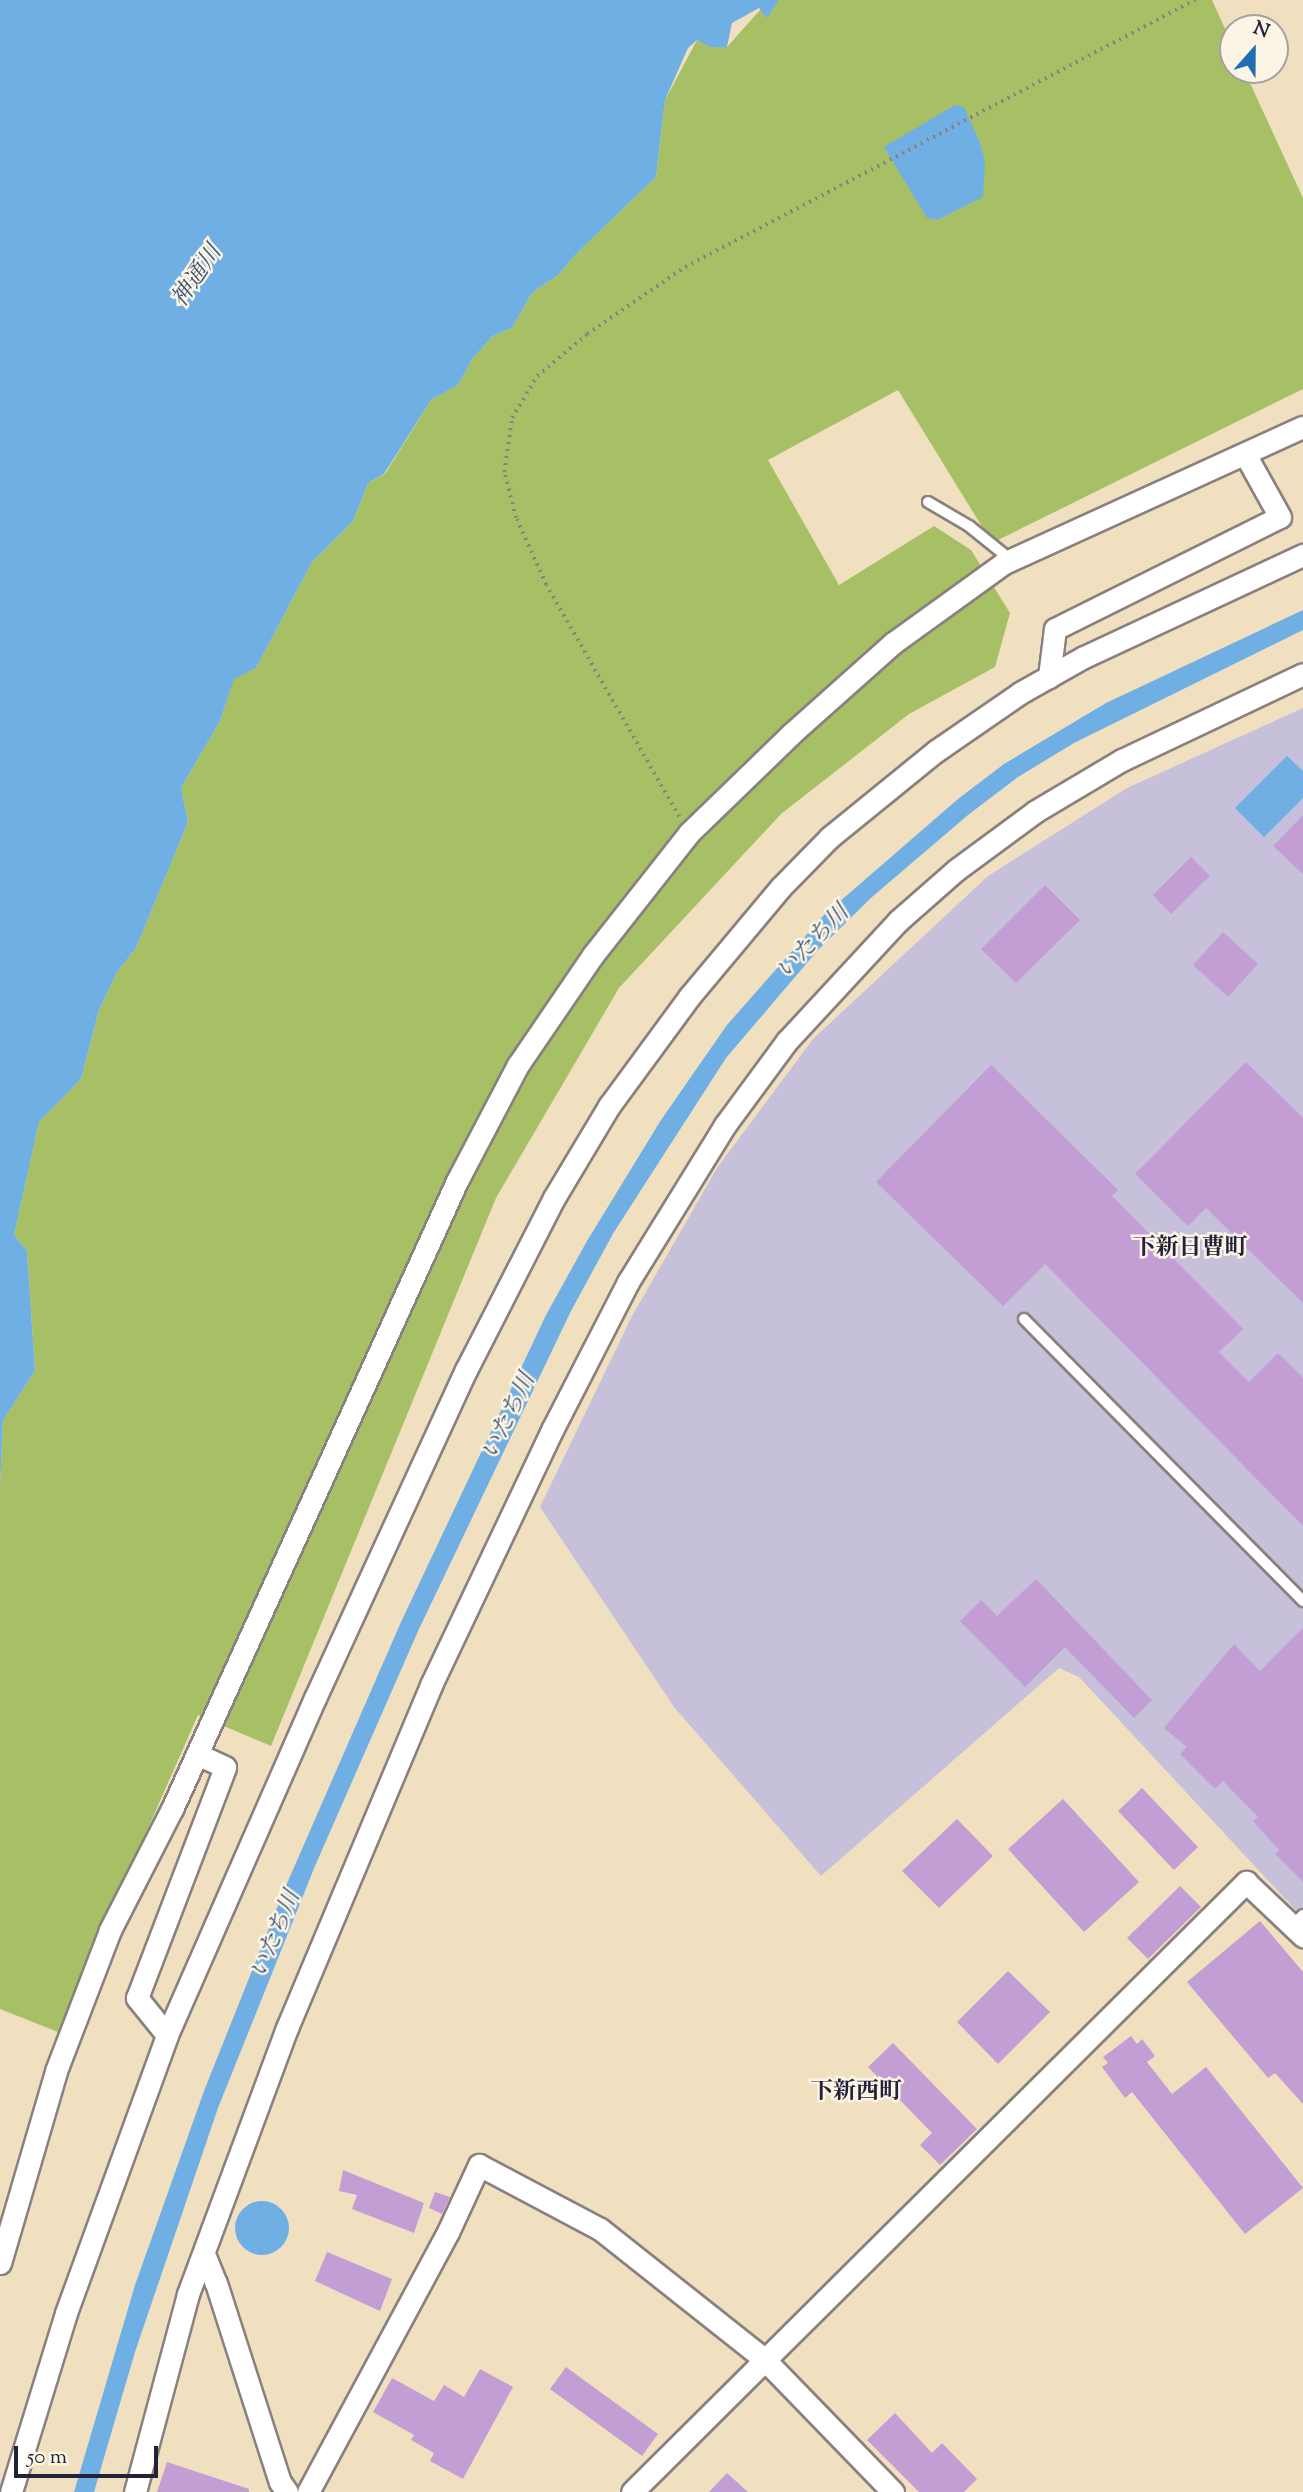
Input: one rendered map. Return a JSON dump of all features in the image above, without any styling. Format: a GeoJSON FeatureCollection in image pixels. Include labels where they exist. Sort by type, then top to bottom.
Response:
{"type":"FeatureCollection","features":[{"type":"Feature","properties":{"kind":"street"},"geometry":{"type":"LineString","coordinates":[[0,2263],[56,2071],[110,1930],[197,1754],[457,1181],[518,1065],[593,956],[689,833],[791,734],[893,643],[1011,560],[1303,427]]}},
{"type":"Feature","properties":{"kind":"street"},"geometry":{"type":"LineString","coordinates":[[1049,677],[1055,629],[1280,517],[1245,454]]}},
{"type":"Feature","properties":{"kind":"street"},"geometry":{"type":"LineString","coordinates":[[11,2492],[66,2313],[167,2035],[315,1698],[460,1382],[554,1198],[609,1106],[689,997],[781,887],[830,837],[936,751],[1020,693],[1084,657],[1303,555]]}},
{"type":"Feature","properties":{"kind":"street"},"geometry":{"type":"LineString","coordinates":[[135,2492],[188,2294],[287,2028],[431,1685],[552,1430],[628,1282],[725,1125],[787,1041],[898,921],[956,870],[1036,811],[1122,760],[1303,674]]}},
{"type":"Feature","properties":{"kind":"street"},"geometry":{"type":"LineString","coordinates":[[167,2035],[137,1998],[225,1767],[197,1754]]}},
{"type":"Feature","properties":{"kind":"street"},"geometry":{"type":"LineString","coordinates":[[632,2492],[978,2144],[1246,1882],[1300,1925]]}},
{"type":"Feature","properties":{"kind":"street"},"geometry":{"type":"LineString","coordinates":[[308,2492],[447,2232],[479,2165],[600,2229],[765,2360],[893,2492]]}},
{"type":"Feature","properties":{"kind":"street"},"geometry":{"type":"LineString","coordinates":[[204,2254],[216,2283],[280,2482],[287,2492]]}},
{"type":"Feature","properties":{"kind":"lane"},"geometry":{"type":"LineString","coordinates":[[928,502],[969,526],[1011,560]]}},
{"type":"Feature","properties":{"kind":"lane"},"geometry":{"type":"LineString","coordinates":[[1024,1318],[1303,1601]]}},
{"type":"Feature","properties":{"kind":"path"},"geometry":{"type":"LineString","coordinates":[[689,833],[546,585],[516,518],[504,471],[512,418],[537,376],[587,334],[685,267],[1195,0]]}},
{"type":"Feature","properties":{"kind":"shaded area"},"geometry":{"type":"Polygon","coordinates":[[[1303,708],[1303,1918],[1079,1677],[1059,1668],[821,1876],[674,1707],[540,1507],[632,1316],[717,1168],[813,1039],[988,876],[1127,788],[1303,708]]]}},
{"type":"Feature","properties":{"kind":"green space"},"geometry":{"type":"Polygon","coordinates":[[[769,0],[1212,0],[1219,15],[1219,84],[1250,84],[1303,198],[1303,389],[992,543],[898,390],[768,460],[839,585],[934,526],[971,550],[1010,613],[995,667],[909,714],[781,814],[619,988],[496,1198],[271,1746],[198,1715],[58,2032],[0,2009],[0,1487],[3,1420],[35,1371],[27,1251],[14,1235],[39,1122],[81,1079],[99,1010],[117,972],[136,948],[188,822],[181,788],[220,721],[234,678],[256,668],[312,562],[353,521],[368,483],[385,474],[431,400],[458,385],[472,359],[493,336],[512,328],[532,293],[558,275],[578,252],[656,177],[665,100],[697,40],[727,47],[769,0]]]}},
{"type":"Feature","properties":{"kind":"water","name":"神通川"},"geometry":{"type":"Polygon","coordinates":[[[0,0],[779,0],[767,18],[759,8],[732,23],[727,47],[710,47],[697,40],[688,48],[665,100],[656,177],[578,252],[558,275],[532,293],[512,328],[493,336],[472,359],[458,385],[431,400],[384,474],[368,483],[353,521],[312,562],[256,668],[234,679],[220,721],[181,788],[188,822],[136,948],[117,972],[99,1010],[81,1079],[39,1122],[14,1235],[27,1251],[35,1371],[3,1420],[0,1487],[0,0]]]}},
{"type":"Feature","properties":{"kind":"water"},"geometry":{"type":"Polygon","coordinates":[[[955,105],[964,107],[980,143],[985,162],[983,197],[937,220],[927,218],[884,147],[955,105]]]}},
{"type":"Feature","properties":{"kind":"water","name":"いたち川"},"geometry":{"type":"Polygon","coordinates":[[[1303,610],[1303,630],[1074,743],[1018,777],[968,815],[872,897],[818,950],[726,1058],[614,1232],[571,1311],[419,1629],[315,1866],[218,2108],[135,2352],[94,2492],[74,2492],[135,2285],[204,2091],[285,1888],[401,1622],[546,1315],[587,1241],[661,1120],[727,1025],[823,916],[958,799],[1004,764],[1106,703],[1303,610]]]}},
{"type":"Feature","properties":{"kind":"water"},"geometry":{"type":"Polygon","coordinates":[[[1287,756],[1303,771],[1303,798],[1264,837],[1235,808],[1287,756]]]}},
{"type":"Feature","properties":{"kind":"water"},"geometry":{"type":"Polygon","coordinates":[[[262,2201],[281,2209],[289,2228],[281,2247],[262,2255],[243,2247],[235,2228],[243,2209],[262,2201]]]}},
{"type":"Feature","properties":{"kind":"building"},"geometry":{"type":"Polygon","coordinates":[[[1303,815],[1303,874],[1273,846],[1303,815]]]}},
{"type":"Feature","properties":{"kind":"building"},"geometry":{"type":"Polygon","coordinates":[[[1191,857],[1210,876],[1171,914],[1153,895],[1191,857]]]}},
{"type":"Feature","properties":{"kind":"building"},"geometry":{"type":"Polygon","coordinates":[[[1045,885],[1080,920],[1016,983],[981,949],[1045,885]]]}},
{"type":"Feature","properties":{"kind":"building"},"geometry":{"type":"Polygon","coordinates":[[[1223,932],[1258,964],[1228,997],[1193,965],[1223,932]]]}},
{"type":"Feature","properties":{"kind":"building"},"geometry":{"type":"Polygon","coordinates":[[[1246,1062],[1303,1118],[1303,1303],[1206,1208],[1188,1226],[1135,1174],[1246,1062]]]}},
{"type":"Feature","properties":{"kind":"building"},"geometry":{"type":"Polygon","coordinates":[[[991,1065],[1118,1190],[1112,1196],[1243,1329],[1219,1352],[1249,1382],[1278,1353],[1303,1378],[1303,1526],[1045,1264],[1003,1306],[876,1182],[991,1065]]]}},
{"type":"Feature","properties":{"kind":"building"},"geometry":{"type":"Polygon","coordinates":[[[1036,1579],[1152,1700],[1134,1718],[1065,1647],[1025,1687],[960,1621],[981,1600],[997,1616],[1036,1579]]]}},
{"type":"Feature","properties":{"kind":"building"},"geometry":{"type":"Polygon","coordinates":[[[1303,1628],[1303,1882],[1275,1854],[1279,1850],[1253,1821],[1258,1817],[1223,1781],[1215,1789],[1180,1754],[1187,1747],[1164,1728],[1234,1644],[1260,1671],[1303,1628]]]}},
{"type":"Feature","properties":{"kind":"building"},"geometry":{"type":"Polygon","coordinates":[[[1142,1788],[1198,1847],[1174,1870],[1118,1811],[1142,1788]]]}},
{"type":"Feature","properties":{"kind":"building"},"geometry":{"type":"Polygon","coordinates":[[[1063,1799],[1139,1882],[1084,1932],[1008,1849],[1063,1799]]]}},
{"type":"Feature","properties":{"kind":"building"},"geometry":{"type":"Polygon","coordinates":[[[957,1819],[993,1856],[939,1908],[902,1871],[957,1819]]]}},
{"type":"Feature","properties":{"kind":"building"},"geometry":{"type":"Polygon","coordinates":[[[1180,1886],[1201,1907],[1148,1959],[1127,1938],[1180,1886]]]}},
{"type":"Feature","properties":{"kind":"building"},"geometry":{"type":"Polygon","coordinates":[[[1260,1921],[1303,1972],[1303,2104],[1275,2073],[1268,2078],[1187,1982],[1260,1921]]]}},
{"type":"Feature","properties":{"kind":"building"},"geometry":{"type":"Polygon","coordinates":[[[1008,1971],[1050,2012],[998,2064],[957,2022],[1008,1971]]]}},
{"type":"Feature","properties":{"kind":"building"},"geometry":{"type":"Polygon","coordinates":[[[1131,2036],[1137,2044],[1142,2039],[1155,2056],[1147,2062],[1172,2094],[1206,2067],[1303,2188],[1245,2234],[1132,2092],[1125,2098],[1102,2067],[1108,2063],[1103,2057],[1131,2036]]]}},
{"type":"Feature","properties":{"kind":"building"},"geometry":{"type":"Polygon","coordinates":[[[893,2043],[977,2129],[940,2165],[920,2145],[932,2133],[868,2067],[893,2043]]]}},
{"type":"Feature","properties":{"kind":"building"},"geometry":{"type":"Polygon","coordinates":[[[343,2170],[424,2203],[414,2233],[352,2209],[357,2195],[339,2191],[343,2170]]]}},
{"type":"Feature","properties":{"kind":"building"},"geometry":{"type":"Polygon","coordinates":[[[435,2192],[450,2197],[442,2214],[429,2208],[435,2192]]]}},
{"type":"Feature","properties":{"kind":"building"},"geometry":{"type":"Polygon","coordinates":[[[327,2252],[392,2279],[380,2311],[315,2281],[327,2252]]]}},
{"type":"Feature","properties":{"kind":"building"},"geometry":{"type":"Polygon","coordinates":[[[566,2367],[658,2434],[642,2456],[550,2389],[566,2367]]]}},
{"type":"Feature","properties":{"kind":"building"},"geometry":{"type":"Polygon","coordinates":[[[480,2369],[513,2387],[463,2479],[430,2461],[434,2453],[411,2440],[414,2435],[373,2412],[392,2378],[434,2401],[444,2385],[464,2397],[480,2369]]]}},
{"type":"Feature","properties":{"kind":"building"},"geometry":{"type":"Polygon","coordinates":[[[895,2413],[932,2453],[942,2443],[977,2479],[964,2492],[919,2492],[867,2440],[895,2413]]]}},
{"type":"Feature","properties":{"kind":"building"},"geometry":{"type":"Polygon","coordinates":[[[167,2462],[249,2489],[249,2492],[157,2492],[167,2462]]]}},
{"type":"Feature","properties":{"kind":"building"},"geometry":{"type":"Polygon","coordinates":[[[727,2473],[748,2492],[709,2492],[727,2473]]]}},
{"type":"Feature","properties":{"kind":"district","name":"下新日曹町"},"geometry":{"type":"Point","coordinates":[1190,1249]}},
{"type":"Feature","properties":{"kind":"district","name":"下新西町"},"geometry":{"type":"Point","coordinates":[856,2093]}}]}
